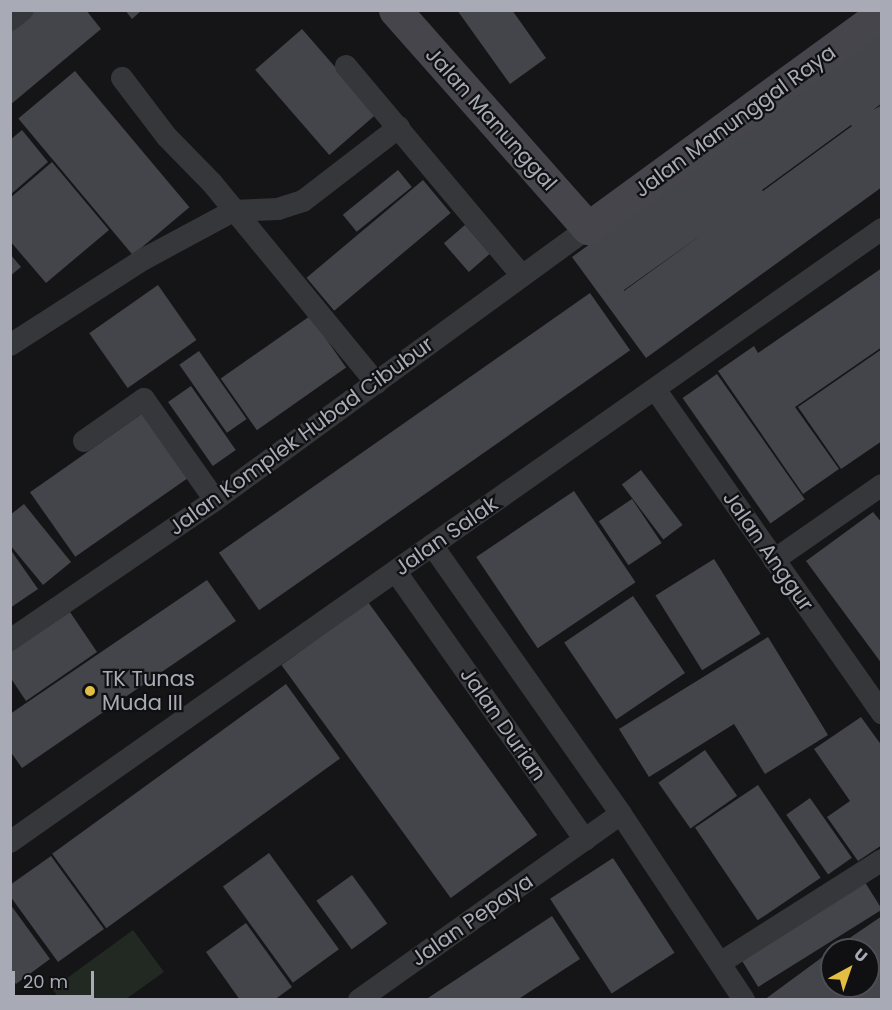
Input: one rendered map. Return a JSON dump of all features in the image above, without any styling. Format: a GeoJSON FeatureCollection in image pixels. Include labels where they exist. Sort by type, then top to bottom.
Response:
{"type":"FeatureCollection","features":[{"type":"Feature","properties":{"kind":"street"},"geometry":{"type":"LineString","coordinates":[[10,20],[23,10]]}},
{"type":"Feature","properties":{"kind":"street","name":"Jalan Manunggal"},"geometry":{"type":"LineString","coordinates":[[395,10],[588,228]]}},
{"type":"Feature","properties":{"kind":"street","name":"Jalan Manunggal Raya"},"geometry":{"type":"LineString","coordinates":[[588,228],[882,14]]}},
{"type":"Feature","properties":{"kind":"street"},"geometry":{"type":"LineString","coordinates":[[346,66],[522,276]]}},
{"type":"Feature","properties":{"kind":"street"},"geometry":{"type":"LineString","coordinates":[[122,78],[167,137],[212,183],[376,383]]}},
{"type":"Feature","properties":{"kind":"street"},"geometry":{"type":"LineString","coordinates":[[10,345],[144,259],[233,211],[278,209],[303,201],[399,127]]}},
{"type":"Feature","properties":{"kind":"street","name":"Jalan Komplek Hubad Cibubur"},"geometry":{"type":"LineString","coordinates":[[10,640],[215,500],[588,228]]}},
{"type":"Feature","properties":{"kind":"street","name":"Jalan Salak"},"geometry":{"type":"LineString","coordinates":[[10,842],[882,229]]}},
{"type":"Feature","properties":{"kind":"street","name":"Jalan Anggur"},"geometry":{"type":"LineString","coordinates":[[655,389],[882,713]]}},
{"type":"Feature","properties":{"kind":"street"},"geometry":{"type":"LineString","coordinates":[[84,441],[144,399],[215,500]]}},
{"type":"Feature","properties":{"kind":"street"},"geometry":{"type":"LineString","coordinates":[[774,560],[880,489]]}},
{"type":"Feature","properties":{"kind":"street"},"geometry":{"type":"LineString","coordinates":[[432,545],[621,814],[744,999]]}},
{"type":"Feature","properties":{"kind":"street","name":"Jalan Durian"},"geometry":{"type":"LineString","coordinates":[[396,572],[585,840]]}},
{"type":"Feature","properties":{"kind":"street"},"geometry":{"type":"LineString","coordinates":[[585,840],[621,814]]}},
{"type":"Feature","properties":{"kind":"street","name":"Jalan Pepaya"},"geometry":{"type":"LineString","coordinates":[[358,999],[585,840]]}},
{"type":"Feature","properties":{"kind":"street"},"geometry":{"type":"LineString","coordinates":[[720,963],[882,860]]}},
{"type":"Feature","properties":{"kind":"shaded area"},"geometry":{"type":"Polygon","coordinates":[[[133,930],[164,972],[126,999],[60,999],[52,989],[133,930]]]}},
{"type":"Feature","properties":{"kind":"building"},"geometry":{"type":"Polygon","coordinates":[[[32,10],[86,10],[101,29],[10,105],[10,29],[32,10]]]}},
{"type":"Feature","properties":{"kind":"building"},"geometry":{"type":"Polygon","coordinates":[[[125,10],[142,10],[132,19],[125,10]]]}},
{"type":"Feature","properties":{"kind":"building"},"geometry":{"type":"Polygon","coordinates":[[[457,10],[512,10],[546,58],[510,84],[457,10]]]}},
{"type":"Feature","properties":{"kind":"building"},"geometry":{"type":"Polygon","coordinates":[[[302,29],[376,114],[329,155],[255,70],[302,29]]]}},
{"type":"Feature","properties":{"kind":"building"},"geometry":{"type":"Polygon","coordinates":[[[882,32],[882,103],[873,110],[882,105],[882,187],[646,358],[572,257],[882,32]],[[851,125],[762,190],[852,126],[851,125]],[[704,233],[624,290],[624,291],[704,233]]]}},
{"type":"Feature","properties":{"kind":"building"},"geometry":{"type":"Polygon","coordinates":[[[75,71],[189,207],[133,255],[18,119],[75,71]]]}},
{"type":"Feature","properties":{"kind":"building"},"geometry":{"type":"Polygon","coordinates":[[[22,130],[48,162],[10,195],[10,140],[22,130]]]}},
{"type":"Feature","properties":{"kind":"building"},"geometry":{"type":"Polygon","coordinates":[[[52,162],[109,230],[46,283],[10,241],[10,198],[52,162]]]}},
{"type":"Feature","properties":{"kind":"building"},"geometry":{"type":"Polygon","coordinates":[[[398,170],[412,187],[357,232],[343,215],[398,170]]]}},
{"type":"Feature","properties":{"kind":"building"},"geometry":{"type":"Polygon","coordinates":[[[423,180],[451,213],[334,311],[307,278],[423,180]]]}},
{"type":"Feature","properties":{"kind":"building"},"geometry":{"type":"Polygon","coordinates":[[[465,225],[490,254],[469,272],[444,243],[465,225]]]}},
{"type":"Feature","properties":{"kind":"building"},"geometry":{"type":"Polygon","coordinates":[[[10,254],[21,267],[10,276],[10,254]]]}},
{"type":"Feature","properties":{"kind":"building"},"geometry":{"type":"Polygon","coordinates":[[[882,268],[882,347],[795,407],[839,469],[803,494],[718,371],[754,346],[758,353],[882,268]]]}},
{"type":"Feature","properties":{"kind":"building"},"geometry":{"type":"Polygon","coordinates":[[[158,285],[196,340],[128,388],[89,333],[158,285]]]}},
{"type":"Feature","properties":{"kind":"building"},"geometry":{"type":"Polygon","coordinates":[[[590,293],[630,350],[259,610],[219,553],[590,293]]]}},
{"type":"Feature","properties":{"kind":"building"},"geometry":{"type":"Polygon","coordinates":[[[310,316],[346,368],[257,430],[221,379],[310,316]]]}},
{"type":"Feature","properties":{"kind":"building"},"geometry":{"type":"Polygon","coordinates":[[[882,349],[882,441],[841,469],[798,407],[882,349]]]}},
{"type":"Feature","properties":{"kind":"building"},"geometry":{"type":"Polygon","coordinates":[[[199,351],[247,419],[227,433],[179,365],[199,351]]]}},
{"type":"Feature","properties":{"kind":"building"},"geometry":{"type":"Polygon","coordinates":[[[717,374],[805,499],[770,523],[683,398],[717,374]]]}},
{"type":"Feature","properties":{"kind":"building"},"geometry":{"type":"Polygon","coordinates":[[[191,386],[236,450],[213,466],[168,402],[191,386]]]}},
{"type":"Feature","properties":{"kind":"building"},"geometry":{"type":"Polygon","coordinates":[[[143,413],[188,478],[75,557],[30,492],[143,413]]]}},
{"type":"Feature","properties":{"kind":"building"},"geometry":{"type":"Polygon","coordinates":[[[641,470],[683,525],[663,540],[622,484],[641,470]]]}},
{"type":"Feature","properties":{"kind":"building"},"geometry":{"type":"Polygon","coordinates":[[[574,491],[636,582],[538,648],[476,557],[574,491]]]}},
{"type":"Feature","properties":{"kind":"building"},"geometry":{"type":"Polygon","coordinates":[[[632,499],[662,543],[628,565],[599,521],[632,499]]]}},
{"type":"Feature","properties":{"kind":"building"},"geometry":{"type":"Polygon","coordinates":[[[24,504],[71,562],[43,585],[10,545],[10,515],[24,504]]]}},
{"type":"Feature","properties":{"kind":"building"},"geometry":{"type":"Polygon","coordinates":[[[873,512],[882,523],[882,664],[806,561],[873,512]]]}},
{"type":"Feature","properties":{"kind":"building"},"geometry":{"type":"Polygon","coordinates":[[[10,549],[38,589],[10,608],[10,549]]]}},
{"type":"Feature","properties":{"kind":"building"},"geometry":{"type":"Polygon","coordinates":[[[714,559],[761,634],[702,670],[655,596],[714,559]]]}},
{"type":"Feature","properties":{"kind":"building","name":"TK Tunas Muda III"},"geometry":{"type":"Polygon","coordinates":[[[207,580],[236,621],[22,768],[10,751],[10,714],[207,580]]]}},
{"type":"Feature","properties":{"kind":"building"},"geometry":{"type":"Polygon","coordinates":[[[633,596],[685,673],[616,720],[564,642],[633,596]]]}},
{"type":"Feature","properties":{"kind":"building"},"geometry":{"type":"Polygon","coordinates":[[[368,602],[537,835],[451,898],[281,665],[368,602]]]}},
{"type":"Feature","properties":{"kind":"building"},"geometry":{"type":"Polygon","coordinates":[[[70,612],[97,652],[26,701],[10,677],[10,652],[70,612]]]}},
{"type":"Feature","properties":{"kind":"building"},"geometry":{"type":"Polygon","coordinates":[[[768,637],[828,735],[765,774],[734,724],[649,777],[619,729],[768,637]]]}},
{"type":"Feature","properties":{"kind":"building"},"geometry":{"type":"Polygon","coordinates":[[[286,684],[340,758],[106,928],[52,854],[286,684]]]}},
{"type":"Feature","properties":{"kind":"building"},"geometry":{"type":"Polygon","coordinates":[[[861,717],[882,746],[882,845],[858,861],[827,817],[850,801],[814,749],[861,717]]]}},
{"type":"Feature","properties":{"kind":"building"},"geometry":{"type":"Polygon","coordinates":[[[705,750],[737,796],[690,829],[658,783],[705,750]]]}},
{"type":"Feature","properties":{"kind":"building"},"geometry":{"type":"Polygon","coordinates":[[[758,785],[821,878],[758,920],[695,827],[758,785]]]}},
{"type":"Feature","properties":{"kind":"building"},"geometry":{"type":"Polygon","coordinates":[[[810,798],[852,858],[828,874],[786,815],[810,798]]]}},
{"type":"Feature","properties":{"kind":"building"},"geometry":{"type":"Polygon","coordinates":[[[269,853],[339,949],[293,983],[223,887],[269,853]]]}},
{"type":"Feature","properties":{"kind":"building"},"geometry":{"type":"Polygon","coordinates":[[[51,856],[104,929],[58,962],[10,896],[10,885],[51,856]]]}},
{"type":"Feature","properties":{"kind":"building"},"geometry":{"type":"Polygon","coordinates":[[[613,858],[675,953],[612,994],[550,899],[613,858]]]}},
{"type":"Feature","properties":{"kind":"building"},"geometry":{"type":"Polygon","coordinates":[[[352,875],[387,924],[352,949],[316,901],[352,875]]]}},
{"type":"Feature","properties":{"kind":"building"},"geometry":{"type":"Polygon","coordinates":[[[863,879],[882,909],[837,938],[820,938],[820,948],[758,987],[739,956],[863,879]]]}},
{"type":"Feature","properties":{"kind":"building"},"geometry":{"type":"Polygon","coordinates":[[[10,904],[50,959],[16,984],[10,977],[10,904]]]}},
{"type":"Feature","properties":{"kind":"building"},"geometry":{"type":"Polygon","coordinates":[[[552,916],[580,959],[517,1000],[425,1000],[552,916]]]}},
{"type":"Feature","properties":{"kind":"building"},"geometry":{"type":"Polygon","coordinates":[[[882,916],[882,1000],[764,1000],[820,959],[820,998],[880,998],[880,938],[850,938],[882,916]]]}},
{"type":"Feature","properties":{"kind":"building"},"geometry":{"type":"Polygon","coordinates":[[[246,923],[292,987],[274,1000],[240,1000],[206,952],[246,923]]]}},
{"type":"Feature","properties":{"kind":"place","name":"TK Tunas Muda III"},"geometry":{"type":"Point","coordinates":[90,691]}}]}
